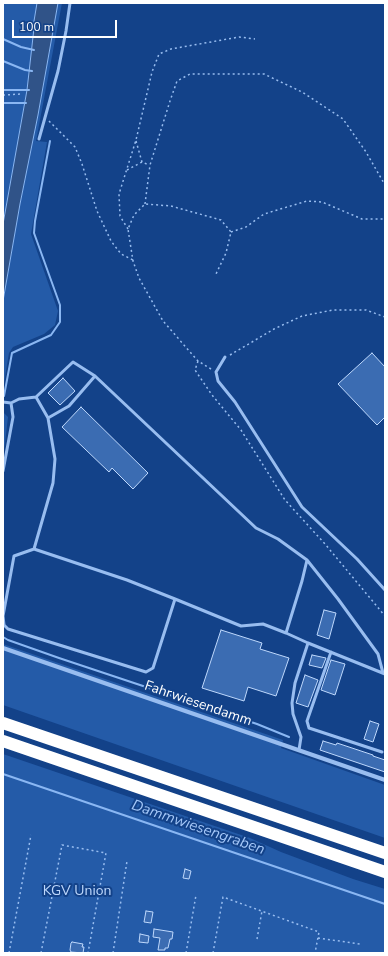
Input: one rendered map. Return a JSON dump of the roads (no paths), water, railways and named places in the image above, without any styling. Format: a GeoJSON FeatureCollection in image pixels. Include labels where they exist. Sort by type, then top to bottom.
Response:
{"type":"FeatureCollection","features":[{"type":"Feature","properties":{"kind":"highway"},"geometry":{"type":"LineString","coordinates":[[3,723],[385,853]]}},
{"type":"Feature","properties":{"kind":"highway"},"geometry":{"type":"LineString","coordinates":[[3,741],[385,872]]}},
{"type":"Feature","properties":{"kind":"street","name":"Fahrwiesendamm"},"geometry":{"type":"LineString","coordinates":[[3,648],[385,780]]}},
{"type":"Feature","properties":{"kind":"lane"},"geometry":{"type":"LineString","coordinates":[[39,139],[58,71],[70,3]]}},
{"type":"Feature","properties":{"kind":"lane"},"geometry":{"type":"LineString","coordinates":[[224,357],[216,372],[218,381],[235,402],[302,507],[357,559],[385,590]]}},
{"type":"Feature","properties":{"kind":"lane"},"geometry":{"type":"LineString","coordinates":[[3,402],[11,403],[19,399],[36,397],[73,362],[95,376],[256,528],[278,539],[307,560],[338,599],[378,654],[384,674]]}},
{"type":"Feature","properties":{"kind":"lane"},"geometry":{"type":"LineString","coordinates":[[48,418],[69,406],[95,376]]}},
{"type":"Feature","properties":{"kind":"lane"},"geometry":{"type":"LineString","coordinates":[[34,549],[53,483],[55,459],[48,418],[36,397]]}},
{"type":"Feature","properties":{"kind":"lane"},"geometry":{"type":"LineString","coordinates":[[3,471],[13,418],[11,403]]}},
{"type":"Feature","properties":{"kind":"lane"},"geometry":{"type":"LineString","coordinates":[[175,599],[153,668],[146,672],[8,629],[4,625],[3,616],[14,556],[34,549],[127,580],[175,599],[241,626],[263,624],[308,644],[384,674]]}},
{"type":"Feature","properties":{"kind":"lane"},"geometry":{"type":"LineString","coordinates":[[286,633],[307,560]]}},
{"type":"Feature","properties":{"kind":"lane"},"geometry":{"type":"LineString","coordinates":[[298,750],[301,737],[293,714],[292,703],[295,683],[308,644]]}},
{"type":"Feature","properties":{"kind":"lane"},"geometry":{"type":"LineString","coordinates":[[331,652],[307,721],[309,728],[382,752]]}},
{"type":"Feature","properties":{"kind":"waterway"},"geometry":{"type":"LineString","coordinates":[[3,39],[21,47],[34,50]]}},
{"type":"Feature","properties":{"kind":"waterway"},"geometry":{"type":"LineString","coordinates":[[3,61],[25,70],[32,71]]}},
{"type":"Feature","properties":{"kind":"waterway"},"geometry":{"type":"LineString","coordinates":[[3,90],[29,90]]}},
{"type":"Feature","properties":{"kind":"waterway"},"geometry":{"type":"LineString","coordinates":[[3,103],[26,103]]}},
{"type":"Feature","properties":{"kind":"waterway"},"geometry":{"type":"LineString","coordinates":[[4,396],[12,353],[51,335],[60,322],[60,305],[34,233],[50,141]]}},
{"type":"Feature","properties":{"kind":"waterway"},"geometry":{"type":"LineString","coordinates":[[3,637],[59,658],[257,724],[289,737]]}},
{"type":"Feature","properties":{"kind":"waterway","name":"Dammwiesengraben"},"geometry":{"type":"LineString","coordinates":[[3,774],[385,904]]}},
{"type":"Feature","properties":{"kind":"park label","name":"KGV Union"},"geometry":{"type":"Point","coordinates":[77,892]}}]}
